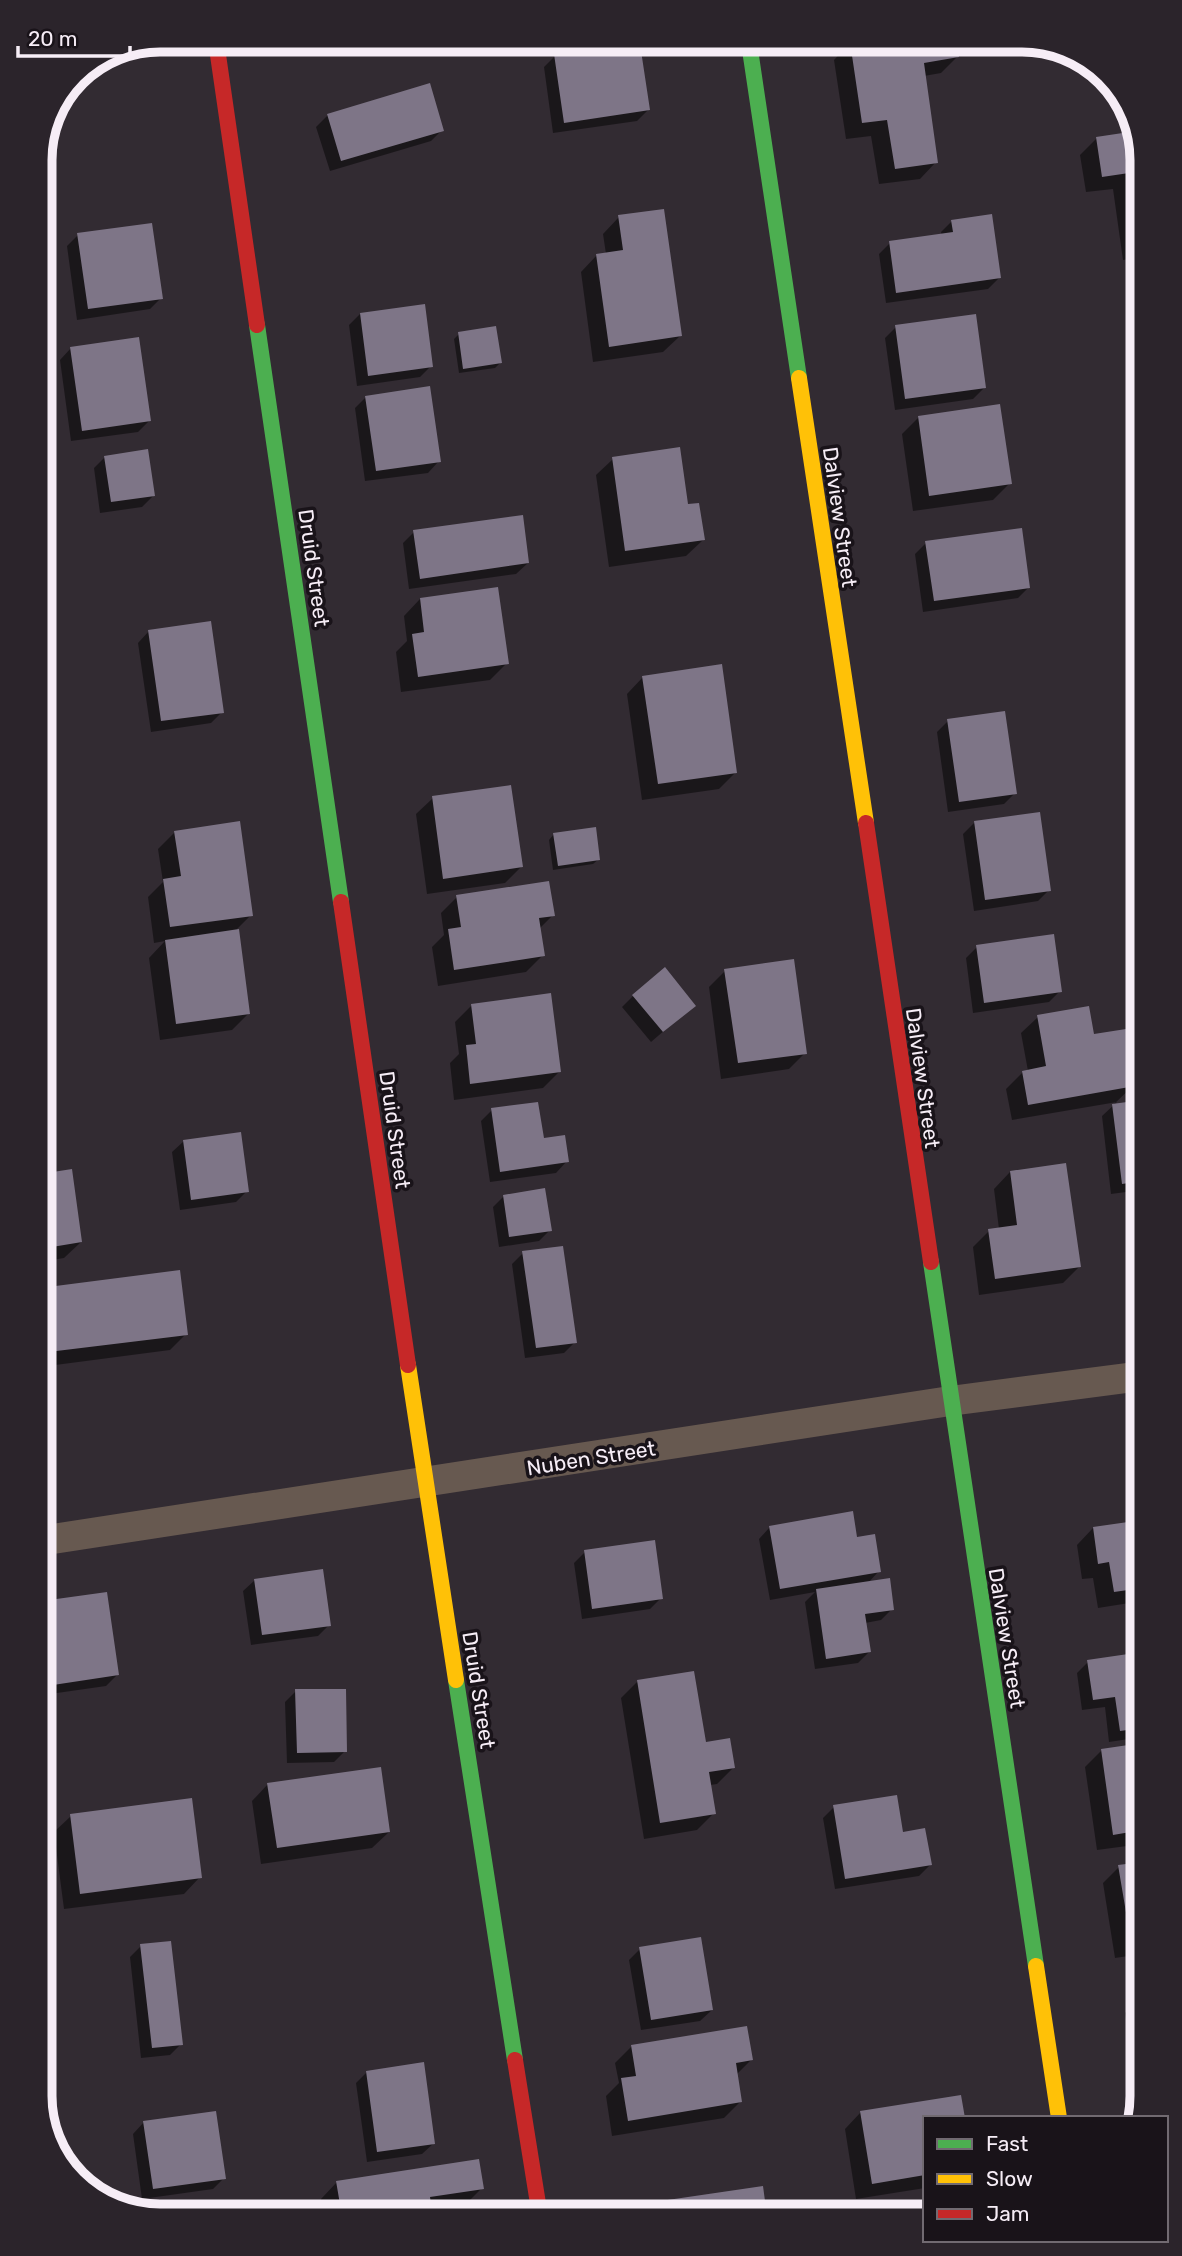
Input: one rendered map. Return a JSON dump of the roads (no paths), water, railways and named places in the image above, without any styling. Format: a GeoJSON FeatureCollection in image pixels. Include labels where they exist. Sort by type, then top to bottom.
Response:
{"type":"FeatureCollection","features":[{"type":"Feature","properties":{"kind":"street","name":"Druid Street"},"geometry":{"type":"LineString","coordinates":[[218,52],[425,1484],[538,2203]]}},
{"type":"Feature","properties":{"kind":"street","name":"Dalview Street"},"geometry":{"type":"LineString","coordinates":[[750,53],[1059,2116]]}},
{"type":"Feature","properties":{"kind":"street","name":"Nuben Street"},"geometry":{"type":"LineString","coordinates":[[53,1539],[425,1484],[950,1401],[1130,1378]]}}]}
